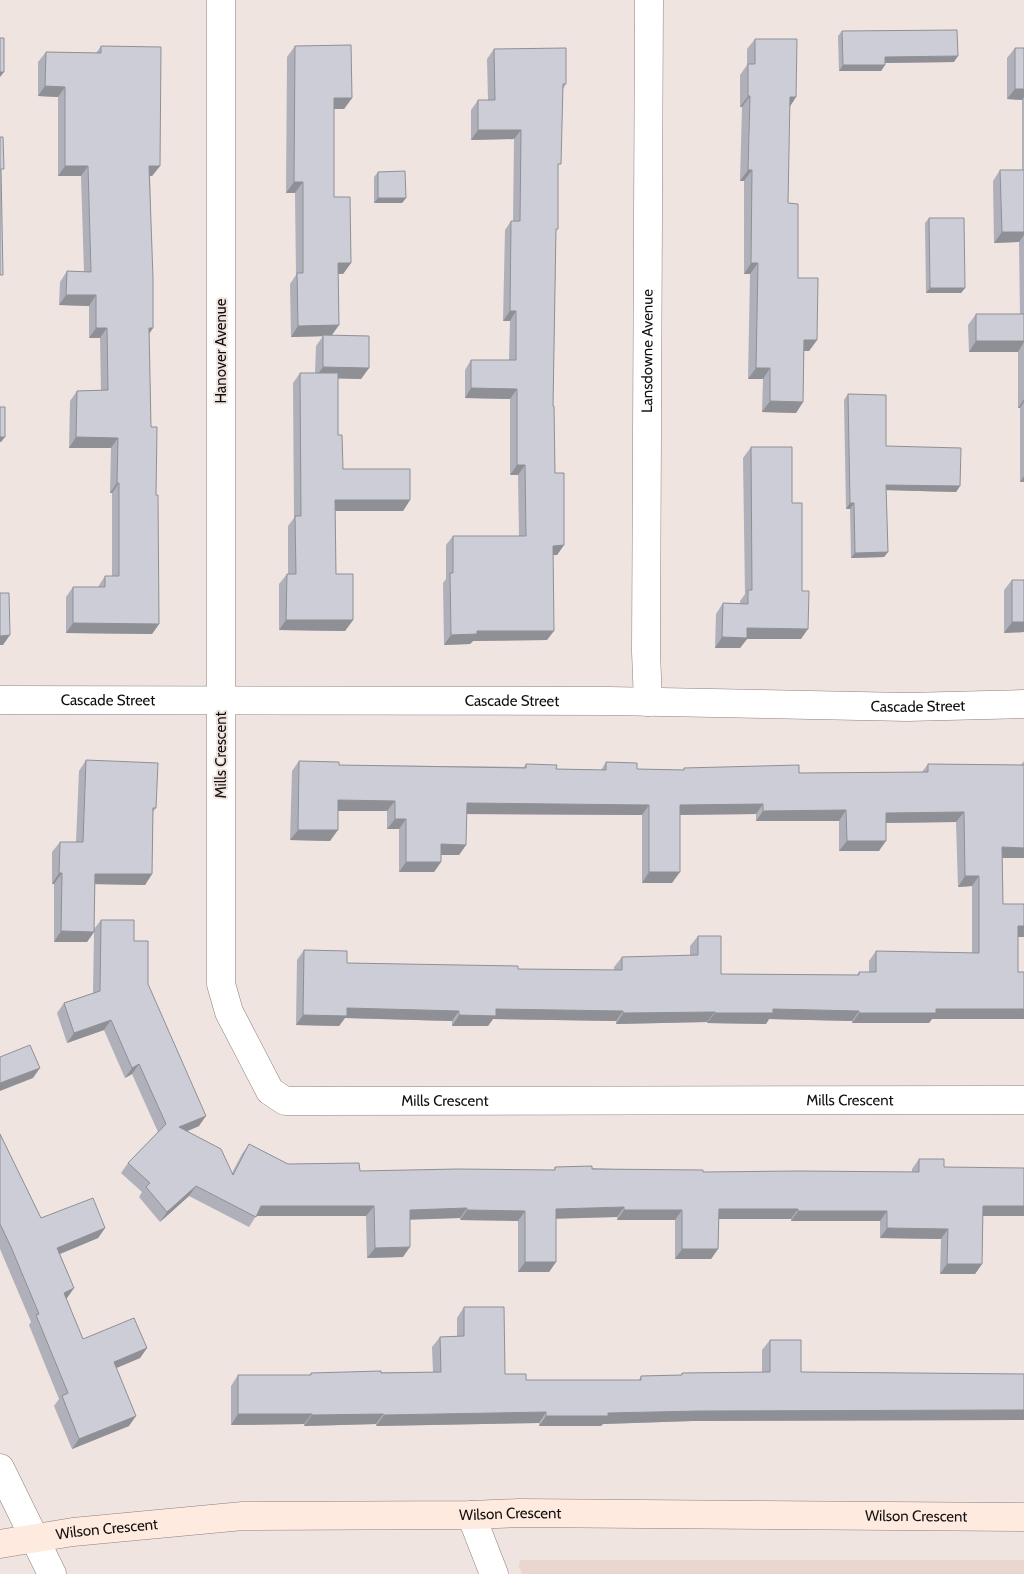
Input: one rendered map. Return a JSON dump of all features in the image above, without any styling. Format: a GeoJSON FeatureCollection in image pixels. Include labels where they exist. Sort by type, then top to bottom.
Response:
{"type":"FeatureCollection","features":[{"type":"Feature","properties":{"kind":"street","name":"Hanover Avenue"},"geometry":{"type":"LineString","coordinates":[[221,0],[221,701]]}},
{"type":"Feature","properties":{"kind":"street","name":"Lansdowne Avenue"},"geometry":{"type":"LineString","coordinates":[[648,702],[646,642],[649,0]]}},
{"type":"Feature","properties":{"kind":"street","name":"Cascade Street"},"geometry":{"type":"LineString","coordinates":[[0,700],[422,700],[907,706],[1024,704]]}},
{"type":"Feature","properties":{"kind":"street","name":"Mills Crescent"},"geometry":{"type":"LineString","coordinates":[[221,701],[221,984],[229,1012],[270,1091],[286,1101],[1024,1100]]}},
{"type":"Feature","properties":{"kind":"street"},"geometry":{"type":"LineString","coordinates":[[0,1468],[52,1574]]}},
{"type":"Feature","properties":{"kind":"street","name":"Wilson Crescent"},"geometry":{"type":"LineString","coordinates":[[0,1544],[73,1532],[243,1516],[518,1513],[1024,1517]]}},
{"type":"Feature","properties":{"kind":"street"},"geometry":{"type":"LineString","coordinates":[[471,1515],[494,1574]]}},
{"type":"Feature","properties":{"kind":"shaded area"},"geometry":{"type":"Polygon","coordinates":[[[520,1560],[1024,1560],[1024,1574],[522,1574],[519,1567],[520,1560]]]}},
{"type":"Feature","properties":{"kind":"building"},"geometry":{"type":"Polygon","coordinates":[[[957,30],[958,56],[885,57],[885,65],[843,65],[842,31],[957,30]]]}},
{"type":"Feature","properties":{"kind":"building"},"geometry":{"type":"Polygon","coordinates":[[[0,38],[4,38],[4,72],[0,72],[0,38]]]}},
{"type":"Feature","properties":{"kind":"building"},"geometry":{"type":"Polygon","coordinates":[[[755,39],[797,39],[796,97],[790,97],[788,203],[798,204],[798,278],[818,278],[817,340],[804,340],[803,402],[770,401],[770,368],[756,368],[758,263],[751,263],[752,170],[748,170],[750,96],[748,96],[748,64],[755,64],[755,39]]]}},
{"type":"Feature","properties":{"kind":"building"},"geometry":{"type":"Polygon","coordinates":[[[351,45],[352,98],[334,98],[334,197],[350,197],[351,263],[338,263],[339,325],[298,326],[297,273],[303,273],[303,182],[294,182],[295,46],[351,45]]]}},
{"type":"Feature","properties":{"kind":"building"},"geometry":{"type":"Polygon","coordinates":[[[101,46],[161,47],[160,166],[149,166],[153,278],[153,328],[149,328],[151,427],[157,427],[156,495],[158,495],[159,624],[73,623],[73,587],[105,587],[105,576],[119,576],[118,438],[76,437],[77,391],[108,390],[107,328],[96,328],[96,295],[66,295],[67,271],[91,272],[88,166],[65,166],[65,87],[45,86],[46,52],[101,53],[101,46]]]}},
{"type":"Feature","properties":{"kind":"building"},"geometry":{"type":"Polygon","coordinates":[[[566,48],[566,84],[563,84],[561,164],[558,164],[553,406],[555,473],[564,473],[564,545],[553,546],[554,631],[477,631],[477,634],[451,635],[450,573],[453,573],[453,536],[526,536],[525,465],[517,465],[517,389],[471,388],[471,360],[516,360],[516,311],[510,311],[511,221],[520,221],[521,130],[478,130],[478,100],[495,100],[494,49],[566,48]]]}},
{"type":"Feature","properties":{"kind":"building"},"geometry":{"type":"Polygon","coordinates":[[[1015,48],[1024,48],[1024,89],[1015,89],[1015,48]]]}},
{"type":"Feature","properties":{"kind":"building"},"geometry":{"type":"Polygon","coordinates":[[[0,137],[3,137],[4,169],[1,169],[3,275],[0,275],[0,137]]]}},
{"type":"Feature","properties":{"kind":"building"},"geometry":{"type":"Polygon","coordinates":[[[1000,170],[1024,170],[1024,232],[1002,232],[1000,170]]]}},
{"type":"Feature","properties":{"kind":"building"},"geometry":{"type":"Polygon","coordinates":[[[405,171],[406,198],[378,198],[378,172],[405,171]]]}},
{"type":"Feature","properties":{"kind":"building"},"geometry":{"type":"Polygon","coordinates":[[[929,218],[964,218],[965,288],[930,288],[929,218]]]}},
{"type":"Feature","properties":{"kind":"building"},"geometry":{"type":"Polygon","coordinates":[[[976,314],[1024,314],[1024,341],[976,341],[976,314]]]}},
{"type":"Feature","properties":{"kind":"building"},"geometry":{"type":"Polygon","coordinates":[[[323,335],[369,336],[369,368],[323,367],[323,335]]]}},
{"type":"Feature","properties":{"kind":"building"},"geometry":{"type":"Polygon","coordinates":[[[300,373],[338,373],[338,435],[342,435],[343,469],[410,469],[410,500],[335,500],[336,574],[353,574],[353,620],[286,620],[287,574],[296,574],[295,516],[301,516],[300,373]]]}},
{"type":"Feature","properties":{"kind":"building"},"geometry":{"type":"Polygon","coordinates":[[[848,394],[886,395],[886,446],[961,448],[960,486],[886,485],[888,552],[855,553],[854,503],[850,503],[848,394]]]}},
{"type":"Feature","properties":{"kind":"building"},"geometry":{"type":"Polygon","coordinates":[[[0,407],[5,407],[5,437],[0,437],[0,407]]]}},
{"type":"Feature","properties":{"kind":"building"},"geometry":{"type":"Polygon","coordinates":[[[751,447],[792,447],[792,503],[802,503],[802,591],[809,591],[808,629],[747,628],[747,638],[722,637],[723,603],[748,604],[748,590],[752,590],[751,447]]]}},
{"type":"Feature","properties":{"kind":"building"},"geometry":{"type":"Polygon","coordinates":[[[1012,580],[1024,580],[1024,622],[1012,622],[1012,580]]]}},
{"type":"Feature","properties":{"kind":"building"},"geometry":{"type":"Polygon","coordinates":[[[0,593],[9,593],[10,635],[0,636],[0,593]]]}},
{"type":"Feature","properties":{"kind":"building"},"geometry":{"type":"Polygon","coordinates":[[[86,760],[158,763],[156,808],[153,808],[152,874],[95,874],[94,932],[61,931],[62,873],[59,873],[60,842],[83,842],[86,760]]]}},
{"type":"Feature","properties":{"kind":"building"},"geometry":{"type":"Polygon","coordinates":[[[299,761],[339,762],[339,765],[526,768],[526,764],[557,765],[556,769],[606,770],[606,762],[637,763],[637,769],[684,770],[684,768],[799,765],[799,773],[928,772],[928,764],[1024,765],[1024,848],[1002,847],[1003,904],[1024,904],[1024,926],[1018,926],[1018,972],[1024,972],[1024,1009],[936,1009],[936,1013],[859,1013],[859,1011],[773,1009],[773,1013],[623,1013],[623,1011],[496,1009],[496,1016],[459,1015],[459,1011],[347,1008],[347,1016],[303,1015],[304,950],[347,951],[347,963],[518,966],[518,969],[622,970],[622,957],[698,955],[698,936],[721,936],[721,974],[859,975],[859,972],[876,972],[876,951],[979,953],[979,876],[965,876],[964,812],[886,813],[886,841],[847,841],[846,810],[763,811],[763,804],[680,805],[680,872],[649,872],[649,805],[467,803],[466,845],[441,844],[441,862],[406,862],[406,819],[395,819],[395,801],[338,800],[338,830],[298,830],[299,761]]]}},
{"type":"Feature","properties":{"kind":"building"},"geometry":{"type":"Polygon","coordinates":[[[101,920],[134,920],[134,941],[148,941],[148,984],[206,1116],[179,1127],[221,1149],[233,1175],[249,1144],[288,1164],[359,1163],[360,1171],[457,1169],[555,1170],[555,1167],[592,1166],[592,1169],[703,1170],[703,1172],[919,1172],[919,1159],[944,1159],[944,1167],[1024,1168],[1024,1206],[983,1206],[982,1264],[947,1264],[948,1229],[887,1228],[887,1211],[719,1209],[718,1249],[682,1249],[682,1210],[624,1210],[624,1207],[556,1209],[556,1262],[525,1262],[525,1211],[467,1210],[467,1208],[410,1210],[410,1247],[375,1248],[374,1206],[261,1206],[256,1217],[196,1186],[167,1212],[146,1187],[150,1183],[128,1163],[166,1124],[139,1064],[132,1068],[111,1020],[74,1033],[64,1003],[100,991],[101,920]]]}},
{"type":"Feature","properties":{"kind":"building"},"geometry":{"type":"Polygon","coordinates":[[[30,1045],[40,1068],[0,1083],[0,1057],[30,1045]]]}},
{"type":"Feature","properties":{"kind":"building"},"geometry":{"type":"Polygon","coordinates":[[[0,1134],[41,1218],[93,1198],[105,1228],[57,1248],[74,1288],[64,1293],[83,1339],[134,1318],[147,1348],[114,1362],[136,1416],[79,1439],[62,1396],[68,1393],[36,1315],[39,1314],[0,1224],[0,1134]]]}},
{"type":"Feature","properties":{"kind":"building"},"geometry":{"type":"Polygon","coordinates":[[[464,1307],[504,1307],[505,1374],[526,1374],[526,1380],[641,1380],[641,1376],[682,1375],[682,1373],[770,1372],[770,1340],[801,1340],[801,1372],[1024,1374],[1024,1410],[699,1411],[608,1413],[608,1416],[546,1416],[546,1412],[384,1415],[238,1414],[238,1375],[311,1375],[311,1373],[381,1371],[381,1373],[441,1372],[440,1337],[464,1336],[464,1307]]]}}]}
